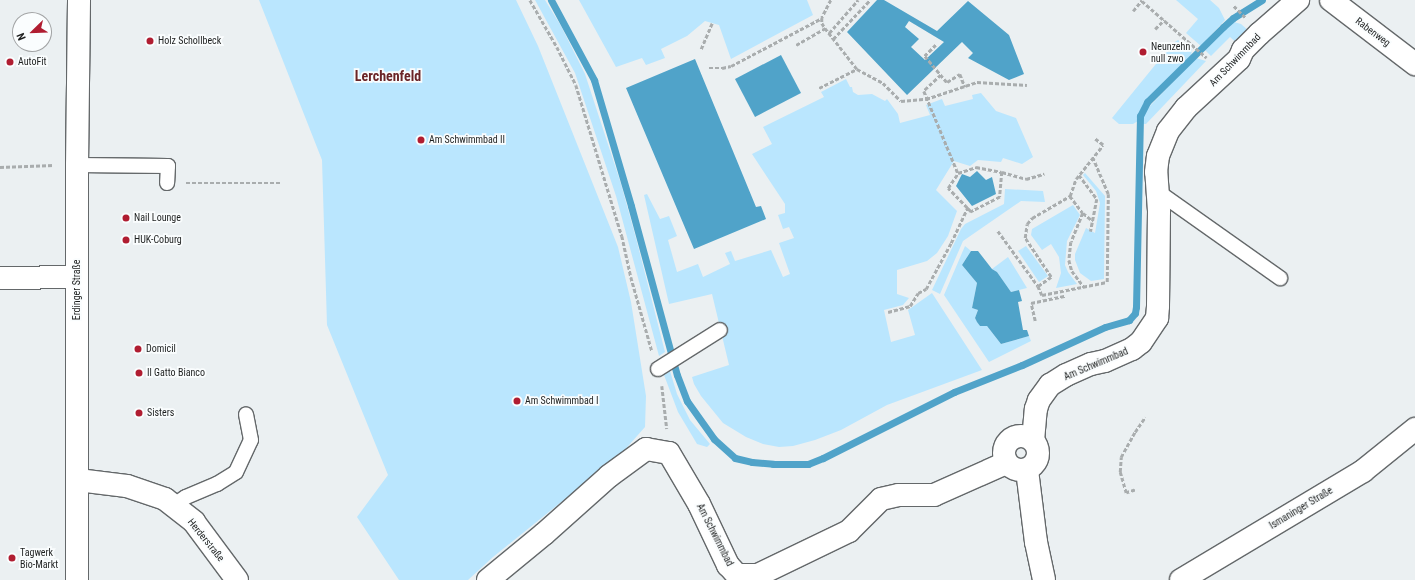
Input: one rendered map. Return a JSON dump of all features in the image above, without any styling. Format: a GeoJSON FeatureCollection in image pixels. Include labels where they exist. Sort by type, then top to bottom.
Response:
{"type":"FeatureCollection","features":[{"type":"Feature","properties":{"kind":"street","name":"Erdinger Straße"},"geometry":{"type":"LineString","coordinates":[[77,580],[77,165],[79,0]]}},
{"type":"Feature","properties":{"kind":"street","name":"Am Schwimmbad"},"geometry":{"type":"LineString","coordinates":[[1033,441],[1036,409],[1039,400],[1050,385],[1066,375],[1091,364],[1105,361],[1132,349],[1141,342],[1157,318],[1159,218],[1156,172],[1158,156],[1168,131],[1186,108],[1239,59],[1243,50],[1298,0]]}},
{"type":"Feature","properties":{"kind":"street","name":"Rabenweg"},"geometry":{"type":"LineString","coordinates":[[1331,0],[1415,64]]}},
{"type":"Feature","properties":{"kind":"street"},"geometry":{"type":"LineString","coordinates":[[0,278],[77,277]]}},
{"type":"Feature","properties":{"kind":"street","name":"Ismaninger Straße"},"geometry":{"type":"LineString","coordinates":[[1181,580],[1363,471],[1415,429]]}},
{"type":"Feature","properties":{"kind":"street"},"geometry":{"type":"LineString","coordinates":[[1020,436],[1028,437],[1033,441],[1038,452],[1038,458],[1033,466],[1027,470],[1015,470],[1006,463],[1003,452],[1009,441],[1020,436]]}},
{"type":"Feature","properties":{"kind":"street"},"geometry":{"type":"LineString","coordinates":[[488,580],[544,534],[609,476],[646,449],[668,454]]}},
{"type":"Feature","properties":{"kind":"street","name":"Am Schwimmbad"},"geometry":{"type":"LineString","coordinates":[[668,454],[699,504],[728,565],[737,575],[758,576],[849,531],[881,498],[899,495],[934,495],[1006,463]]}},
{"type":"Feature","properties":{"kind":"street"},"geometry":{"type":"LineString","coordinates":[[1027,470],[1036,542],[1044,580]]}},
{"type":"Feature","properties":{"kind":"street","name":"Herderstraße"},"geometry":{"type":"LineString","coordinates":[[78,480],[127,486],[166,499],[194,522],[237,580]]}},
{"type":"Feature","properties":{"kind":"lane"},"geometry":{"type":"LineString","coordinates":[[77,165],[168,166],[168,183]]}},
{"type":"Feature","properties":{"kind":"lane"},"geometry":{"type":"LineString","coordinates":[[1157,191],[1280,278]]}},
{"type":"Feature","properties":{"kind":"lane"},"geometry":{"type":"LineString","coordinates":[[660,368],[720,330]]}},
{"type":"Feature","properties":{"kind":"lane"},"geometry":{"type":"LineString","coordinates":[[174,505],[217,484],[236,472],[250,440],[246,414]]}},
{"type":"Feature","properties":{"kind":"path"},"geometry":{"type":"LineString","coordinates":[[530,0],[557,47],[576,85],[609,191],[622,236],[631,277],[660,368],[664,393],[668,454]]}},
{"type":"Feature","properties":{"kind":"path"},"geometry":{"type":"LineString","coordinates":[[831,0],[822,18],[822,23],[825,28],[857,69],[883,83],[901,101],[926,99],[977,82],[1027,85]]}},
{"type":"Feature","properties":{"kind":"path"},"geometry":{"type":"LineString","coordinates":[[829,33],[858,0]]}},
{"type":"Feature","properties":{"kind":"path"},"geometry":{"type":"LineString","coordinates":[[833,39],[870,0]]}},
{"type":"Feature","properties":{"kind":"path"},"geometry":{"type":"LineString","coordinates":[[1133,10],[1142,1],[1209,59]]}},
{"type":"Feature","properties":{"kind":"path"},"geometry":{"type":"LineString","coordinates":[[709,68],[731,66],[822,18]]}},
{"type":"Feature","properties":{"kind":"path"},"geometry":{"type":"LineString","coordinates":[[1156,29],[1164,20]]}},
{"type":"Feature","properties":{"kind":"path"},"geometry":{"type":"LineString","coordinates":[[701,48],[712,23]]}},
{"type":"Feature","properties":{"kind":"path"},"geometry":{"type":"LineString","coordinates":[[796,45],[825,28]]}},
{"type":"Feature","properties":{"kind":"path"},"geometry":{"type":"LineString","coordinates":[[936,45],[925,56],[948,82],[960,74],[965,87]]}},
{"type":"Feature","properties":{"kind":"path"},"geometry":{"type":"LineString","coordinates":[[819,88],[857,69]]}},
{"type":"Feature","properties":{"kind":"path"},"geometry":{"type":"LineString","coordinates":[[941,75],[924,91],[926,99],[958,173]]}},
{"type":"Feature","properties":{"kind":"path"},"geometry":{"type":"LineString","coordinates":[[1038,286],[1052,277],[1025,238],[1027,224],[1032,218],[1070,196],[1079,175],[1103,146],[1095,139]]}},
{"type":"Feature","properties":{"kind":"path"},"geometry":{"type":"LineString","coordinates":[[998,232],[1038,286],[1042,295],[1107,282],[1108,194],[1092,158]]}},
{"type":"Feature","properties":{"kind":"path"},"geometry":{"type":"LineString","coordinates":[[0,167],[77,165]]}},
{"type":"Feature","properties":{"kind":"path"},"geometry":{"type":"LineString","coordinates":[[1002,172],[1000,197],[972,212],[948,188],[958,173],[976,167],[1002,172],[1026,179],[1044,174]]}},
{"type":"Feature","properties":{"kind":"path"},"geometry":{"type":"LineString","coordinates":[[1079,175],[1097,199],[1091,231]]}},
{"type":"Feature","properties":{"kind":"path"},"geometry":{"type":"LineString","coordinates":[[168,183],[281,183]]}},
{"type":"Feature","properties":{"kind":"path"},"geometry":{"type":"LineString","coordinates":[[1070,196],[1083,213],[1093,221]]}},
{"type":"Feature","properties":{"kind":"path"},"geometry":{"type":"LineString","coordinates":[[888,312],[910,306],[918,293],[926,289],[951,243],[968,207]]}},
{"type":"Feature","properties":{"kind":"path"},"geometry":{"type":"LineString","coordinates":[[1083,213],[1071,242],[1069,260],[1072,271],[1084,287]]}},
{"type":"Feature","properties":{"kind":"path"},"geometry":{"type":"LineString","coordinates":[[1034,322],[1031,303],[1065,297],[1064,291]]}},
{"type":"Feature","properties":{"kind":"path"},"geometry":{"type":"LineString","coordinates":[[1135,490],[1126,493],[1120,472],[1121,457],[1145,417]]}},
{"type":"Feature","properties":{"kind":"shaded area"},"geometry":{"type":"Polygon","coordinates":[[[259,0],[516,0],[538,46],[618,247],[631,302],[646,396],[645,427],[622,453],[493,557],[468,580],[399,580],[357,517],[388,475],[327,325],[322,160],[259,0]]]}},
{"type":"Feature","properties":{"kind":"shaded area"},"geometry":{"type":"Polygon","coordinates":[[[535,0],[545,0],[561,26],[585,74],[621,184],[637,242],[665,352],[659,356],[616,196],[575,73],[535,0]]]}},
{"type":"Feature","properties":{"kind":"shaded area"},"geometry":{"type":"Polygon","coordinates":[[[579,0],[807,0],[813,15],[731,59],[719,25],[705,21],[687,36],[661,49],[665,58],[646,65],[642,58],[616,67],[579,0]]]}},
{"type":"Feature","properties":{"kind":"shaded area"},"geometry":{"type":"Polygon","coordinates":[[[877,0],[884,0],[937,31],[968,1],[1009,35],[1024,74],[1009,80],[968,58],[973,53],[962,42],[907,95],[847,32],[877,0]],[[909,21],[905,27],[919,39],[911,47],[925,60],[944,42],[909,21]]]}},
{"type":"Feature","properties":{"kind":"shaded area"},"geometry":{"type":"Polygon","coordinates":[[[1176,0],[1210,0],[1219,8],[1225,20],[1201,46],[1186,33],[1198,19],[1176,0]]]}},
{"type":"Feature","properties":{"kind":"shaded area"},"geometry":{"type":"Polygon","coordinates":[[[1234,22],[1241,24],[1251,33],[1239,45],[1230,37],[1211,56],[1204,49],[1229,24],[1234,22]]]}},
{"type":"Feature","properties":{"kind":"shaded area"},"geometry":{"type":"Polygon","coordinates":[[[1178,40],[1192,49],[1191,56],[1145,102],[1138,121],[1133,124],[1119,124],[1112,118],[1173,43],[1178,40]]]}},
{"type":"Feature","properties":{"kind":"shaded area"},"geometry":{"type":"Polygon","coordinates":[[[781,55],[801,93],[755,117],[735,79],[781,55]]]}},
{"type":"Feature","properties":{"kind":"shaded area"},"geometry":{"type":"Polygon","coordinates":[[[1196,58],[1206,61],[1146,124],[1141,124],[1142,117],[1148,108],[1196,58]]]}},
{"type":"Feature","properties":{"kind":"shaded area"},"geometry":{"type":"Polygon","coordinates":[[[695,59],[756,207],[761,206],[766,219],[694,249],[626,88],[695,59]]]}},
{"type":"Feature","properties":{"kind":"shaded area"},"geometry":{"type":"Polygon","coordinates":[[[846,79],[850,87],[852,87],[853,92],[858,95],[872,94],[885,101],[887,99],[898,114],[900,123],[930,115],[926,105],[942,99],[945,106],[973,99],[972,95],[981,93],[996,111],[1016,118],[1033,157],[1022,164],[1003,158],[1001,162],[978,160],[970,166],[954,161],[936,190],[957,211],[948,236],[937,253],[927,261],[897,270],[897,294],[909,298],[903,305],[884,310],[891,342],[915,335],[908,310],[932,293],[982,370],[887,405],[841,430],[815,440],[793,446],[779,447],[763,444],[746,437],[723,423],[701,396],[694,384],[692,377],[729,365],[712,294],[669,304],[644,195],[647,194],[660,219],[669,216],[677,236],[668,240],[677,272],[698,264],[703,277],[730,264],[725,253],[731,251],[735,261],[771,250],[783,277],[790,274],[779,243],[794,238],[789,227],[783,229],[778,215],[785,213],[785,204],[752,154],[772,144],[763,127],[824,97],[821,92],[846,79]]]}},
{"type":"Feature","properties":{"kind":"shaded area"},"geometry":{"type":"Polygon","coordinates":[[[977,171],[986,180],[992,177],[996,194],[972,206],[956,186],[962,174],[970,177],[977,171]]]}},
{"type":"Feature","properties":{"kind":"shaded area"},"geometry":{"type":"Polygon","coordinates":[[[1085,173],[1105,196],[1104,279],[1091,281],[1080,273],[1075,260],[1075,254],[1086,228],[1095,233],[1100,203],[1096,191],[1083,175],[1085,173]]]}},
{"type":"Feature","properties":{"kind":"shaded area"},"geometry":{"type":"Polygon","coordinates":[[[1005,189],[1043,191],[1045,202],[1021,201],[963,241],[940,294],[932,290],[961,229],[965,224],[1004,204],[1005,189]]]}},
{"type":"Feature","properties":{"kind":"shaded area"},"geometry":{"type":"Polygon","coordinates":[[[1073,205],[1080,215],[1067,241],[1065,265],[1068,272],[1077,284],[1056,288],[1061,273],[1059,257],[1051,244],[1042,250],[1031,235],[1032,229],[1073,205]]]}},
{"type":"Feature","properties":{"kind":"shaded area"},"geometry":{"type":"Polygon","coordinates":[[[965,246],[971,251],[962,265],[977,283],[972,308],[978,310],[975,318],[980,326],[987,326],[1001,344],[1029,336],[1031,341],[989,362],[944,295],[965,246]]]}},
{"type":"Feature","properties":{"kind":"shaded area"},"geometry":{"type":"Polygon","coordinates":[[[1026,246],[1048,276],[1039,282],[1018,251],[1026,246]]]}},
{"type":"Feature","properties":{"kind":"shaded area"},"geometry":{"type":"Polygon","coordinates":[[[971,251],[978,251],[992,269],[997,272],[1011,292],[1019,290],[1022,301],[1018,302],[1023,330],[1027,330],[1029,336],[1001,344],[987,326],[980,326],[977,322],[975,318],[978,310],[972,308],[977,283],[962,265],[971,251]]]}},
{"type":"Feature","properties":{"kind":"shaded area"},"geometry":{"type":"Polygon","coordinates":[[[1008,257],[1027,288],[1011,292],[997,272],[992,269],[1008,257]]]}},
{"type":"Feature","properties":{"kind":"shaded area"},"geometry":{"type":"Polygon","coordinates":[[[670,371],[677,394],[690,420],[710,444],[707,447],[697,444],[678,412],[664,375],[670,371]]]}},
{"type":"Feature","properties":{"kind":"waterway"},"geometry":{"type":"LineString","coordinates":[[551,0],[594,80],[631,206],[677,375],[687,401],[714,439],[735,458],[752,462],[773,464],[808,464],[823,458],[954,392],[1022,365],[1105,327],[1129,320],[1135,313],[1136,307],[1140,116],[1147,102],[1223,27],[1233,18],[1262,0]]}},
{"type":"Feature","properties":{"kind":"place","name":"Holz Schollbeck"},"geometry":{"type":"Point","coordinates":[150,41]}},
{"type":"Feature","properties":{"kind":"place","name":"Neunzehn null zwo"},"geometry":{"type":"Point","coordinates":[1143,52]}},
{"type":"Feature","properties":{"kind":"place","name":"AutoFit"},"geometry":{"type":"Point","coordinates":[10,62]}},
{"type":"Feature","properties":{"kind":"place","name":"Am Schwimmbad II"},"geometry":{"type":"Point","coordinates":[421,140]}},
{"type":"Feature","properties":{"kind":"place","name":"Nail Lounge"},"geometry":{"type":"Point","coordinates":[126,218]}},
{"type":"Feature","properties":{"kind":"place","name":"HUK-Coburg"},"geometry":{"type":"Point","coordinates":[126,240]}},
{"type":"Feature","properties":{"kind":"place","name":"Domicil"},"geometry":{"type":"Point","coordinates":[138,349]}},
{"type":"Feature","properties":{"kind":"place","name":"Il Gatto Bianco"},"geometry":{"type":"Point","coordinates":[139,373]}},
{"type":"Feature","properties":{"kind":"place","name":"Am Schwimmbad I"},"geometry":{"type":"Point","coordinates":[517,401]}},
{"type":"Feature","properties":{"kind":"place","name":"Sisters"},"geometry":{"type":"Point","coordinates":[139,413]}},
{"type":"Feature","properties":{"kind":"place","name":"Tagwerk Bio-Markt"},"geometry":{"type":"Point","coordinates":[12,558]}},
{"type":"Feature","properties":{"kind":"district","name":"Lerchenfeld"},"geometry":{"type":"Point","coordinates":[388,76]}}]}
